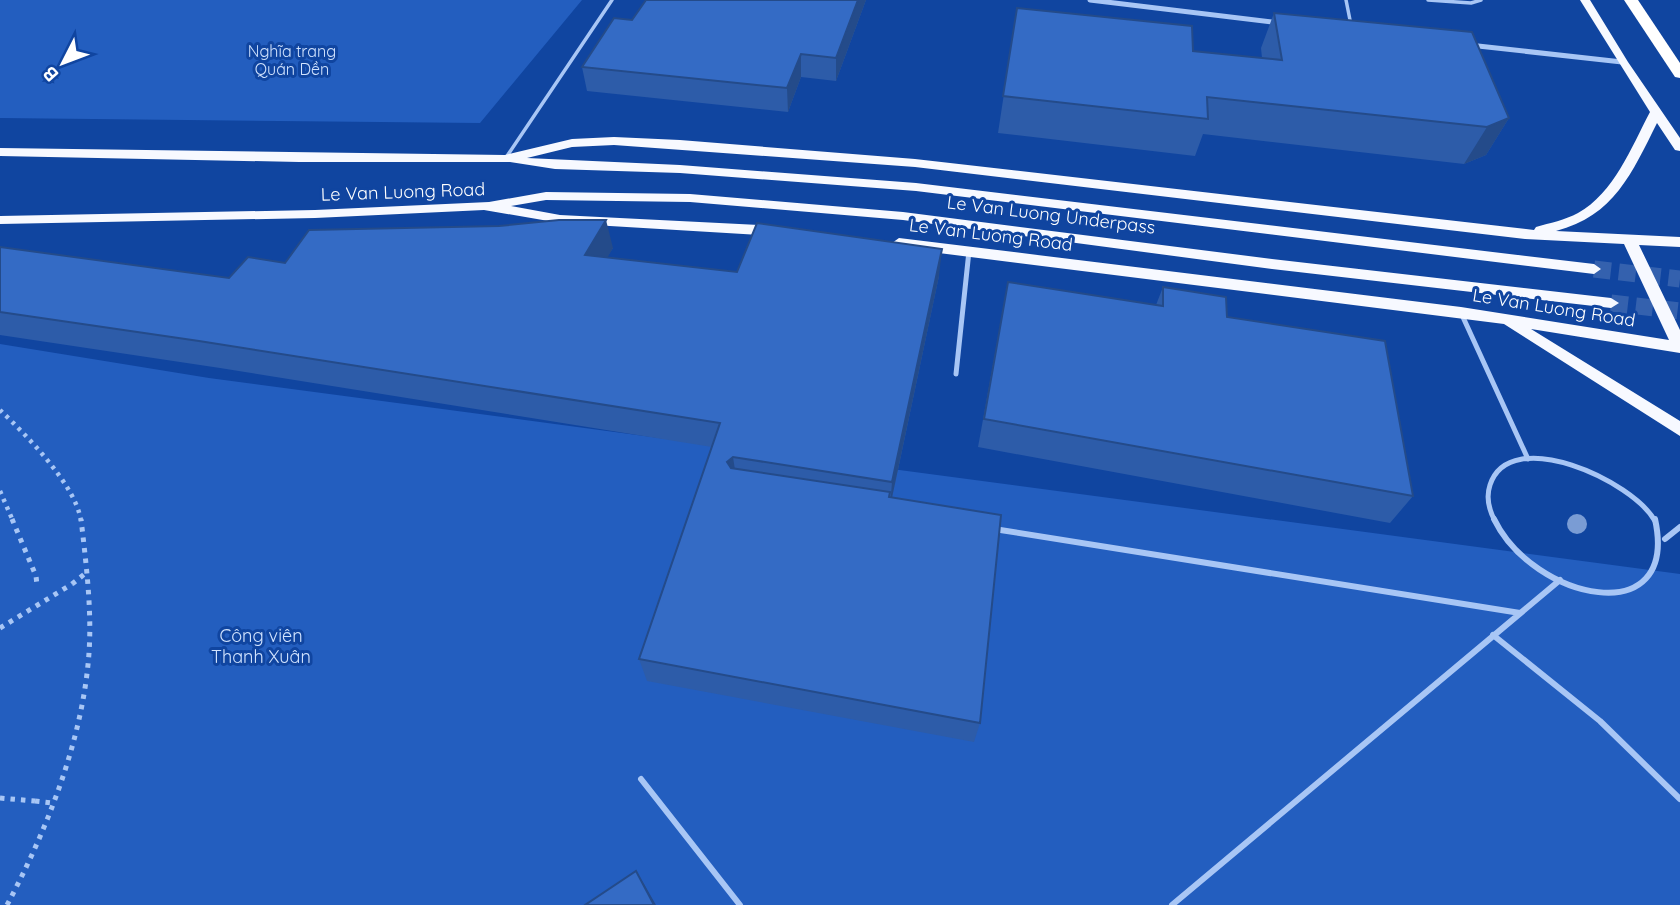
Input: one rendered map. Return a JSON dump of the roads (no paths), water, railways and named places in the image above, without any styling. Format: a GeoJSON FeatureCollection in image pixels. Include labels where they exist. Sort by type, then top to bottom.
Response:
{"type":"FeatureCollection","features":[{"type":"Feature","properties":{"kind":"highway"},"geometry":{"type":"LineString","coordinates":[[1631,0],[1680,74]]}},
{"type":"Feature","properties":{"kind":"main road"},"geometry":{"type":"LineString","coordinates":[[1585,0],[1622,62],[1680,147]]}},
{"type":"Feature","properties":{"kind":"main road"},"geometry":{"type":"LineString","coordinates":[[1524,234],[1565,224],[1591,212],[1609,194],[1657,111]]}},
{"type":"Feature","properties":{"kind":"main road","name":"Le Van Luong Road"},"geometry":{"type":"LineString","coordinates":[[0,152],[505,159],[552,146],[600,141],[752,148],[915,163],[1524,234],[1680,242]]}},
{"type":"Feature","properties":{"kind":"main road","name":"Le Van Luong Underpass"},"geometry":{"type":"LineString","coordinates":[[505,159],[555,165],[680,169],[916,187],[1594,269]]}},
{"type":"Feature","properties":{"kind":"main road","name":"Le Van Luong Underpass"},"geometry":{"type":"LineString","coordinates":[[484,206],[546,196],[595,195],[690,198],[890,215],[1272,264],[1611,303]]}},
{"type":"Feature","properties":{"kind":"main road","name":"Le Van Luong Road"},"geometry":{"type":"LineString","coordinates":[[0,220],[315,214],[484,206],[523,215],[560,219],[792,232]]}},
{"type":"Feature","properties":{"kind":"main road"},"geometry":{"type":"LineString","coordinates":[[1630,241],[1680,346]]}},
{"type":"Feature","properties":{"kind":"main road","name":"Le Van Luong Road"},"geometry":{"type":"LineString","coordinates":[[887,242],[1461,312],[1680,346]]}},
{"type":"Feature","properties":{"kind":"main road"},"geometry":{"type":"LineString","coordinates":[[1506,320],[1680,429]]}},
{"type":"Feature","properties":{"kind":"street"},"geometry":{"type":"LineString","coordinates":[[1090,0],[1284,23]]}},
{"type":"Feature","properties":{"kind":"street"},"geometry":{"type":"LineString","coordinates":[[1460,44],[1622,62]]}},
{"type":"Feature","properties":{"kind":"lane"},"geometry":{"type":"LineString","coordinates":[[505,159],[611,0]]}},
{"type":"Feature","properties":{"kind":"lane"},"geometry":{"type":"LineString","coordinates":[[1346,0],[1353,31]]}},
{"type":"Feature","properties":{"kind":"lane"},"geometry":{"type":"LineString","coordinates":[[1428,0],[1471,4],[1481,0]]}},
{"type":"Feature","properties":{"kind":"lane"},"geometry":{"type":"LineString","coordinates":[[956,374],[969,251]]}},
{"type":"Feature","properties":{"kind":"lane"},"geometry":{"type":"LineString","coordinates":[[1461,312],[1528,459]]}},
{"type":"Feature","properties":{"kind":"lane"},"geometry":{"type":"LineString","coordinates":[[1645,590],[1621,594],[1592,591],[1560,580],[1522,555],[1507,541],[1492,517],[1487,496],[1492,478],[1507,465],[1528,459],[1554,460],[1573,465],[1609,480],[1633,497],[1653,518],[1665,540],[1667,550]]}},
{"type":"Feature","properties":{"kind":"lane"},"geometry":{"type":"LineString","coordinates":[[983,527],[1520,613]]}},
{"type":"Feature","properties":{"kind":"lane"},"geometry":{"type":"LineString","coordinates":[[1665,540],[1680,527]]}},
{"type":"Feature","properties":{"kind":"lane"},"geometry":{"type":"LineString","coordinates":[[1172,905],[1560,580]]}},
{"type":"Feature","properties":{"kind":"lane"},"geometry":{"type":"LineString","coordinates":[[1493,635],[1600,721],[1680,799]]}},
{"type":"Feature","properties":{"kind":"lane"},"geometry":{"type":"LineString","coordinates":[[641,779],[740,905]]}},
{"type":"Feature","properties":{"kind":"tunnel"},"geometry":{"type":"LineString","coordinates":[[1594,269],[1680,279]]}},
{"type":"Feature","properties":{"kind":"tunnel"},"geometry":{"type":"LineString","coordinates":[[1611,303],[1680,311]]}},
{"type":"Feature","properties":{"kind":"park label","name":"Nghĩa trang Quán Dền"},"geometry":{"type":"Point","coordinates":[292,60]}},
{"type":"Feature","properties":{"kind":"park label","name":"Công viên Thanh Xuân"},"geometry":{"type":"Point","coordinates":[261,646]}}]}
